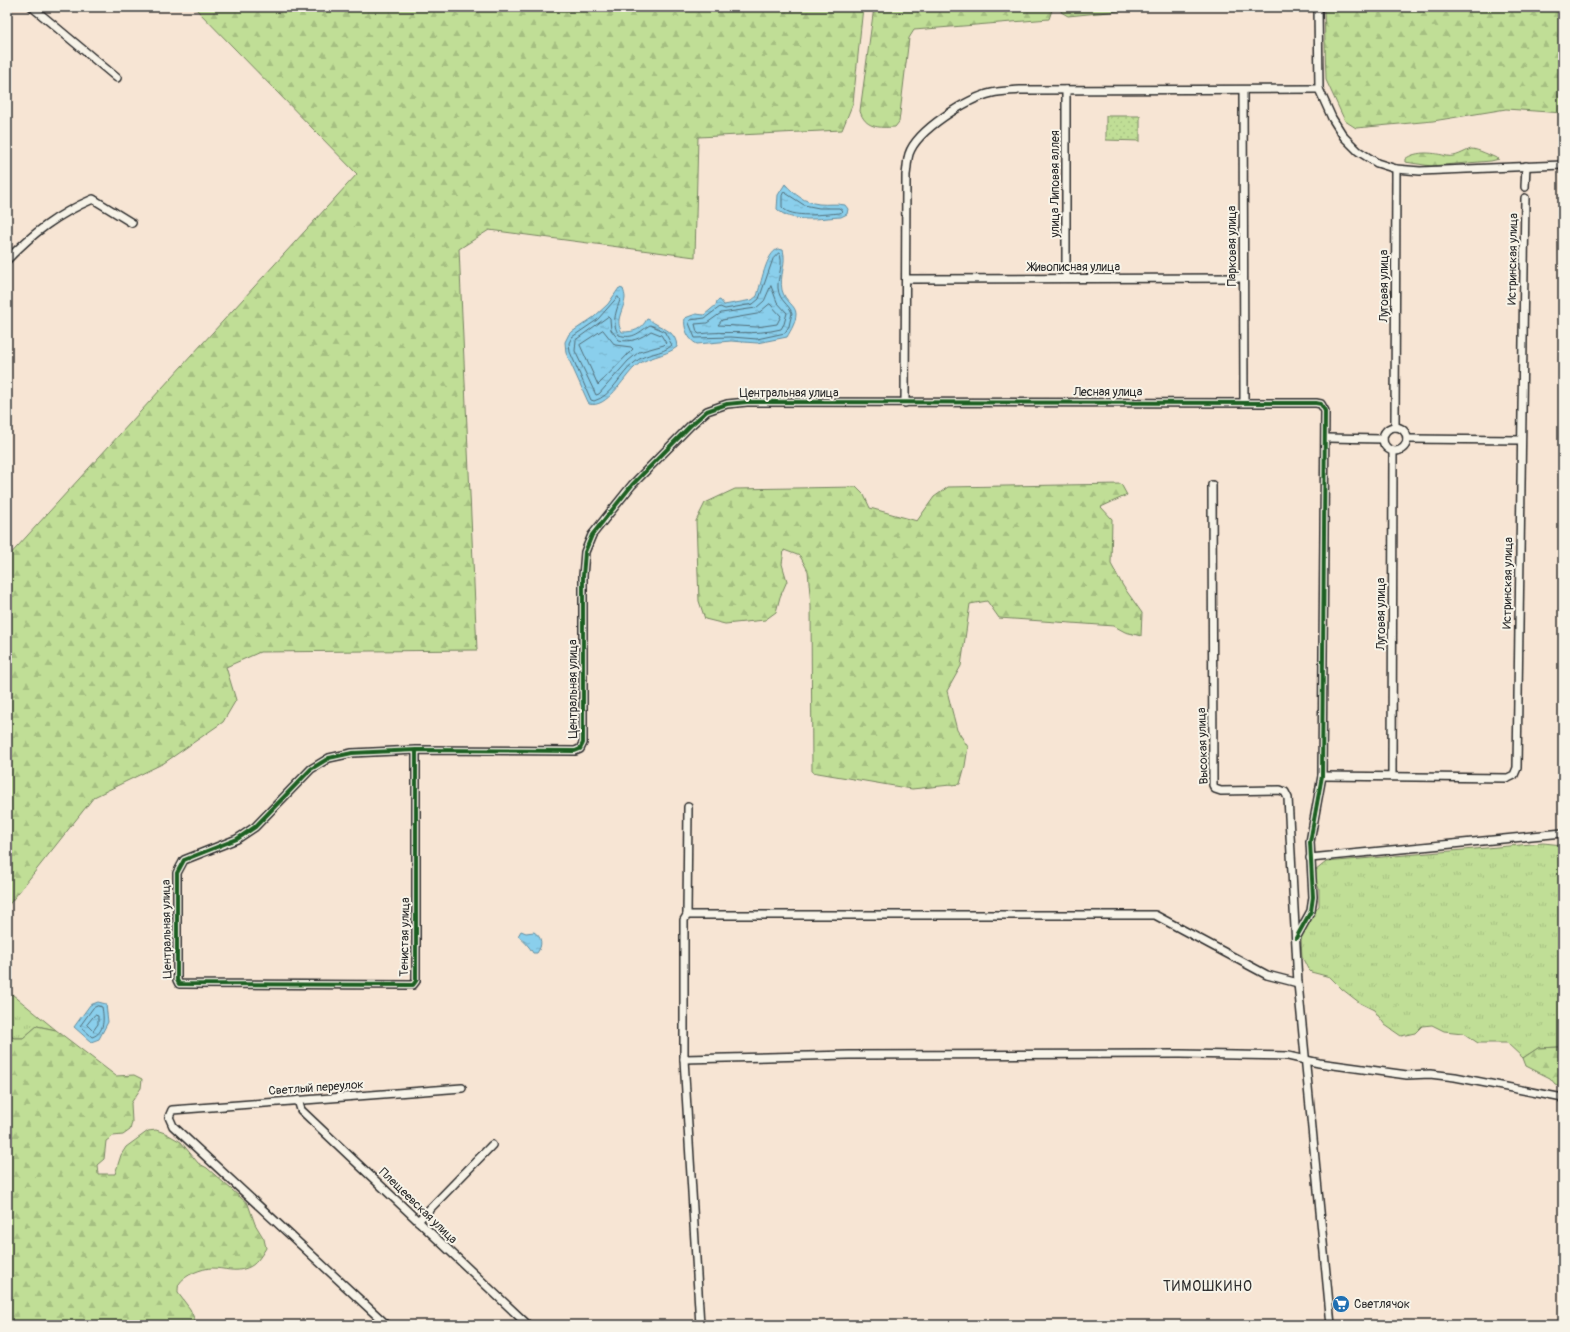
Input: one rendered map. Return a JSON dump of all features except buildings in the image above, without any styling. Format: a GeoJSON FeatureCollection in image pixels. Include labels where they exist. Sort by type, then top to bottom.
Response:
{"type":"FeatureCollection","features":[{"type":"Feature","properties":{"kind":"street"},"geometry":{"type":"LineString","coordinates":[[32,7],[117,78]]}},
{"type":"Feature","properties":{"kind":"street"},"geometry":{"type":"LineString","coordinates":[[1318,7],[1319,89],[1332,118],[1344,137],[1358,151],[1370,159],[1396,169],[1420,171],[1563,165]]}},
{"type":"Feature","properties":{"kind":"street"},"geometry":{"type":"LineString","coordinates":[[905,403],[906,175],[910,153],[921,137],[937,122],[970,101],[992,93],[1020,90],[1319,89]]}},
{"type":"Feature","properties":{"kind":"street","name":"улица Липовая аллея"},"geometry":{"type":"LineString","coordinates":[[1066,90],[1066,277]]}},
{"type":"Feature","properties":{"kind":"street","name":"Парковая улица"},"geometry":{"type":"LineString","coordinates":[[1243,90],[1244,402]]}},
{"type":"Feature","properties":{"kind":"street"},"geometry":{"type":"LineString","coordinates":[[1525,187],[1526,166]]}},
{"type":"Feature","properties":{"kind":"street","name":"Луговая улица"},"geometry":{"type":"LineString","coordinates":[[1395,427],[1396,169]]}},
{"type":"Feature","properties":{"kind":"street","name":"Истринская улица"},"geometry":{"type":"LineString","coordinates":[[1322,776],[1508,778],[1514,775],[1517,768],[1525,198]]}},
{"type":"Feature","properties":{"kind":"street"},"geometry":{"type":"LineString","coordinates":[[7,260],[27,239],[68,209],[93,199],[132,224]]}},
{"type":"Feature","properties":{"kind":"street","name":"Живописная улица"},"geometry":{"type":"LineString","coordinates":[[906,279],[1066,277],[1243,278]]}},
{"type":"Feature","properties":{"kind":"street","name":"Центральная улица"},"geometry":{"type":"LineString","coordinates":[[179,984],[177,980],[177,873],[184,860],[237,839],[255,827],[311,769],[329,758],[352,753],[416,750],[575,751],[580,749],[583,743],[583,576],[585,552],[592,535],[632,486],[690,426],[707,411],[727,404],[747,402],[905,403]]}},
{"type":"Feature","properties":{"kind":"street","name":"Лесная улица"},"geometry":{"type":"LineString","coordinates":[[905,403],[1312,403],[1321,404],[1325,411],[1326,438]]}},
{"type":"Feature","properties":{"kind":"street"},"geometry":{"type":"LineString","coordinates":[[1395,427],[1401,428],[1407,439],[1405,445],[1400,450],[1393,451],[1388,449],[1382,439],[1384,433],[1389,428],[1395,427]]}},
{"type":"Feature","properties":{"kind":"street"},"geometry":{"type":"LineString","coordinates":[[1331,1325],[1298,983],[1296,938],[1311,911],[1313,897],[1310,858],[1313,819],[1322,776],[1326,438],[1382,439]]}},
{"type":"Feature","properties":{"kind":"street"},"geometry":{"type":"LineString","coordinates":[[1407,439],[1521,440]]}},
{"type":"Feature","properties":{"kind":"street","name":"Луговая улица"},"geometry":{"type":"LineString","coordinates":[[1392,776],[1393,451]]}},
{"type":"Feature","properties":{"kind":"street","name":"Высокая улица"},"geometry":{"type":"LineString","coordinates":[[1212,485],[1213,785],[1215,789],[1220,791],[1280,790],[1285,792],[1288,798],[1296,938]]}},
{"type":"Feature","properties":{"kind":"street","name":"Тенистая улица"},"geometry":{"type":"LineString","coordinates":[[179,984],[413,985],[416,981],[416,750]]}},
{"type":"Feature","properties":{"kind":"street"},"geometry":{"type":"LineString","coordinates":[[688,807],[687,915],[684,920],[684,1059],[700,1325]]}},
{"type":"Feature","properties":{"kind":"street"},"geometry":{"type":"LineString","coordinates":[[1310,858],[1563,833]]}},
{"type":"Feature","properties":{"kind":"street"},"geometry":{"type":"LineString","coordinates":[[687,915],[1155,915],[1267,975],[1298,983]]}},
{"type":"Feature","properties":{"kind":"street"},"geometry":{"type":"LineString","coordinates":[[684,1059],[857,1055],[1180,1054],[1288,1056],[1318,1063],[1407,1075],[1430,1074],[1455,1077],[1563,1098]]}},
{"type":"Feature","properties":{"kind":"street","name":"Светлый переулок"},"geometry":{"type":"LineString","coordinates":[[387,1325],[173,1126],[169,1117],[172,1110],[462,1088]]}},
{"type":"Feature","properties":{"kind":"street","name":"Плещеевская улица"},"geometry":{"type":"LineString","coordinates":[[298,1100],[301,1110],[528,1325]]}},
{"type":"Feature","properties":{"kind":"street"},"geometry":{"type":"LineString","coordinates":[[418,1221],[492,1145]]}},
{"type":"Feature","properties":{"kind":"green space"},"geometry":{"type":"Polygon","coordinates":[[[194,7],[863,7],[853,103],[842,130],[698,137],[695,257],[489,230],[459,249],[477,650],[260,652],[226,667],[236,700],[223,722],[164,763],[94,797],[7,907],[7,558],[357,174],[194,7]]]}},
{"type":"Feature","properties":{"kind":"green space"},"geometry":{"type":"Polygon","coordinates":[[[874,7],[911,7],[913,9],[922,7],[1053,7],[1049,19],[914,30],[909,38],[899,122],[895,127],[878,127],[865,121],[860,111],[874,7]]]}},
{"type":"Feature","properties":{"kind":"green space"},"geometry":{"type":"Polygon","coordinates":[[[1062,7],[1129,7],[1129,10],[1068,16],[1061,12],[1062,7]]]}},
{"type":"Feature","properties":{"kind":"green space"},"geometry":{"type":"Polygon","coordinates":[[[1324,7],[1563,7],[1563,113],[1506,109],[1433,121],[1356,128],[1345,121],[1326,80],[1324,7]]]}},
{"type":"Feature","properties":{"kind":"green space"},"geometry":{"type":"Polygon","coordinates":[[[1106,116],[1140,116],[1140,141],[1106,140],[1106,116]]]}},
{"type":"Feature","properties":{"kind":"green space"},"geometry":{"type":"Polygon","coordinates":[[[1471,149],[1481,151],[1499,159],[1431,166],[1405,162],[1405,159],[1410,156],[1420,153],[1450,156],[1457,155],[1471,149]]]}},
{"type":"Feature","properties":{"kind":"green space"},"geometry":{"type":"Polygon","coordinates":[[[1121,484],[1127,495],[1101,507],[1112,519],[1111,564],[1123,586],[1142,613],[1141,636],[1125,632],[1114,626],[999,618],[987,601],[970,604],[961,666],[947,691],[957,730],[968,747],[960,784],[912,789],[812,772],[811,606],[808,571],[800,556],[784,550],[782,564],[787,581],[780,597],[776,612],[765,620],[725,624],[705,619],[699,601],[696,521],[705,503],[735,489],[856,487],[864,495],[870,508],[917,521],[934,497],[948,487],[1121,484]]]}},
{"type":"Feature","properties":{"kind":"green space"},"geometry":{"type":"Polygon","coordinates":[[[1543,843],[1563,845],[1563,1049],[1560,1047],[1538,1048],[1523,1058],[1507,1043],[1478,1043],[1463,1033],[1444,1031],[1432,1025],[1422,1026],[1415,1033],[1401,1036],[1385,1025],[1374,1010],[1360,1003],[1342,989],[1330,977],[1311,972],[1308,969],[1302,957],[1301,939],[1305,925],[1319,906],[1319,889],[1314,876],[1315,871],[1326,862],[1543,843]]]}},
{"type":"Feature","properties":{"kind":"green space"},"geometry":{"type":"Polygon","coordinates":[[[7,990],[56,1030],[37,1026],[23,1038],[14,1038],[7,1034],[7,990]]]}},
{"type":"Feature","properties":{"kind":"green space"},"geometry":{"type":"Polygon","coordinates":[[[37,1026],[56,1030],[116,1076],[134,1075],[142,1079],[141,1088],[131,1103],[132,1122],[130,1130],[123,1135],[113,1136],[106,1141],[104,1159],[97,1165],[98,1174],[115,1174],[121,1155],[126,1147],[148,1131],[156,1130],[181,1142],[198,1163],[207,1168],[248,1204],[255,1224],[264,1239],[266,1248],[256,1262],[250,1267],[234,1270],[208,1268],[194,1273],[181,1281],[178,1293],[190,1309],[197,1325],[158,1325],[147,1321],[120,1325],[7,1325],[7,1034],[14,1038],[23,1038],[37,1026]]]}},
{"type":"Feature","properties":{"kind":"green space"},"geometry":{"type":"Polygon","coordinates":[[[1560,1047],[1563,1049],[1563,1087],[1555,1084],[1550,1078],[1526,1066],[1523,1058],[1538,1048],[1560,1047]]]}},
{"type":"Feature","properties":{"kind":"water"},"geometry":{"type":"Polygon","coordinates":[[[785,184],[796,195],[809,202],[845,205],[848,209],[847,214],[841,217],[807,219],[791,217],[783,214],[777,209],[778,195],[785,184]]]}},
{"type":"Feature","properties":{"kind":"water"},"geometry":{"type":"Polygon","coordinates":[[[778,249],[783,250],[784,255],[781,280],[783,294],[796,311],[796,317],[792,329],[787,337],[757,343],[731,341],[697,344],[691,340],[687,333],[685,318],[696,314],[704,315],[716,305],[717,301],[720,300],[724,305],[752,300],[757,296],[764,270],[770,256],[778,249]]]}},
{"type":"Feature","properties":{"kind":"water"},"geometry":{"type":"Polygon","coordinates":[[[619,288],[623,289],[625,297],[619,319],[622,332],[637,330],[647,319],[651,320],[673,335],[677,347],[667,353],[650,358],[640,363],[630,372],[614,392],[602,402],[589,404],[566,353],[565,342],[569,334],[594,317],[608,304],[619,288]]]}},
{"type":"Feature","properties":{"kind":"water"},"geometry":{"type":"Polygon","coordinates":[[[521,931],[526,933],[534,932],[539,936],[541,944],[537,953],[533,953],[518,936],[521,931]]]}},
{"type":"Feature","properties":{"kind":"water"},"geometry":{"type":"Polygon","coordinates":[[[98,1002],[106,1004],[108,1022],[99,1039],[91,1042],[74,1027],[90,1005],[98,1002]]]}},
{"type":"Feature","properties":{"kind":"cycle path"},"geometry":{"type":"LineString","coordinates":[[416,750],[416,981],[413,985],[179,984],[177,980],[177,873],[184,860],[237,839],[255,827],[311,769],[329,758],[352,753],[416,750],[575,751],[580,749],[583,743],[583,576],[585,552],[592,535],[632,485],[690,426],[707,411],[727,404],[747,402],[1321,404],[1325,411],[1322,776],[1310,842],[1313,897],[1311,911],[1296,938]]}},
{"type":"Feature","properties":{"kind":"place","name":"Светлячок"},"geometry":{"type":"Point","coordinates":[1341,1304]}},
{"type":"Feature","properties":{"kind":"district","name":"ТИМОШКИНО"},"geometry":{"type":"Point","coordinates":[1208,1286]}}]}
